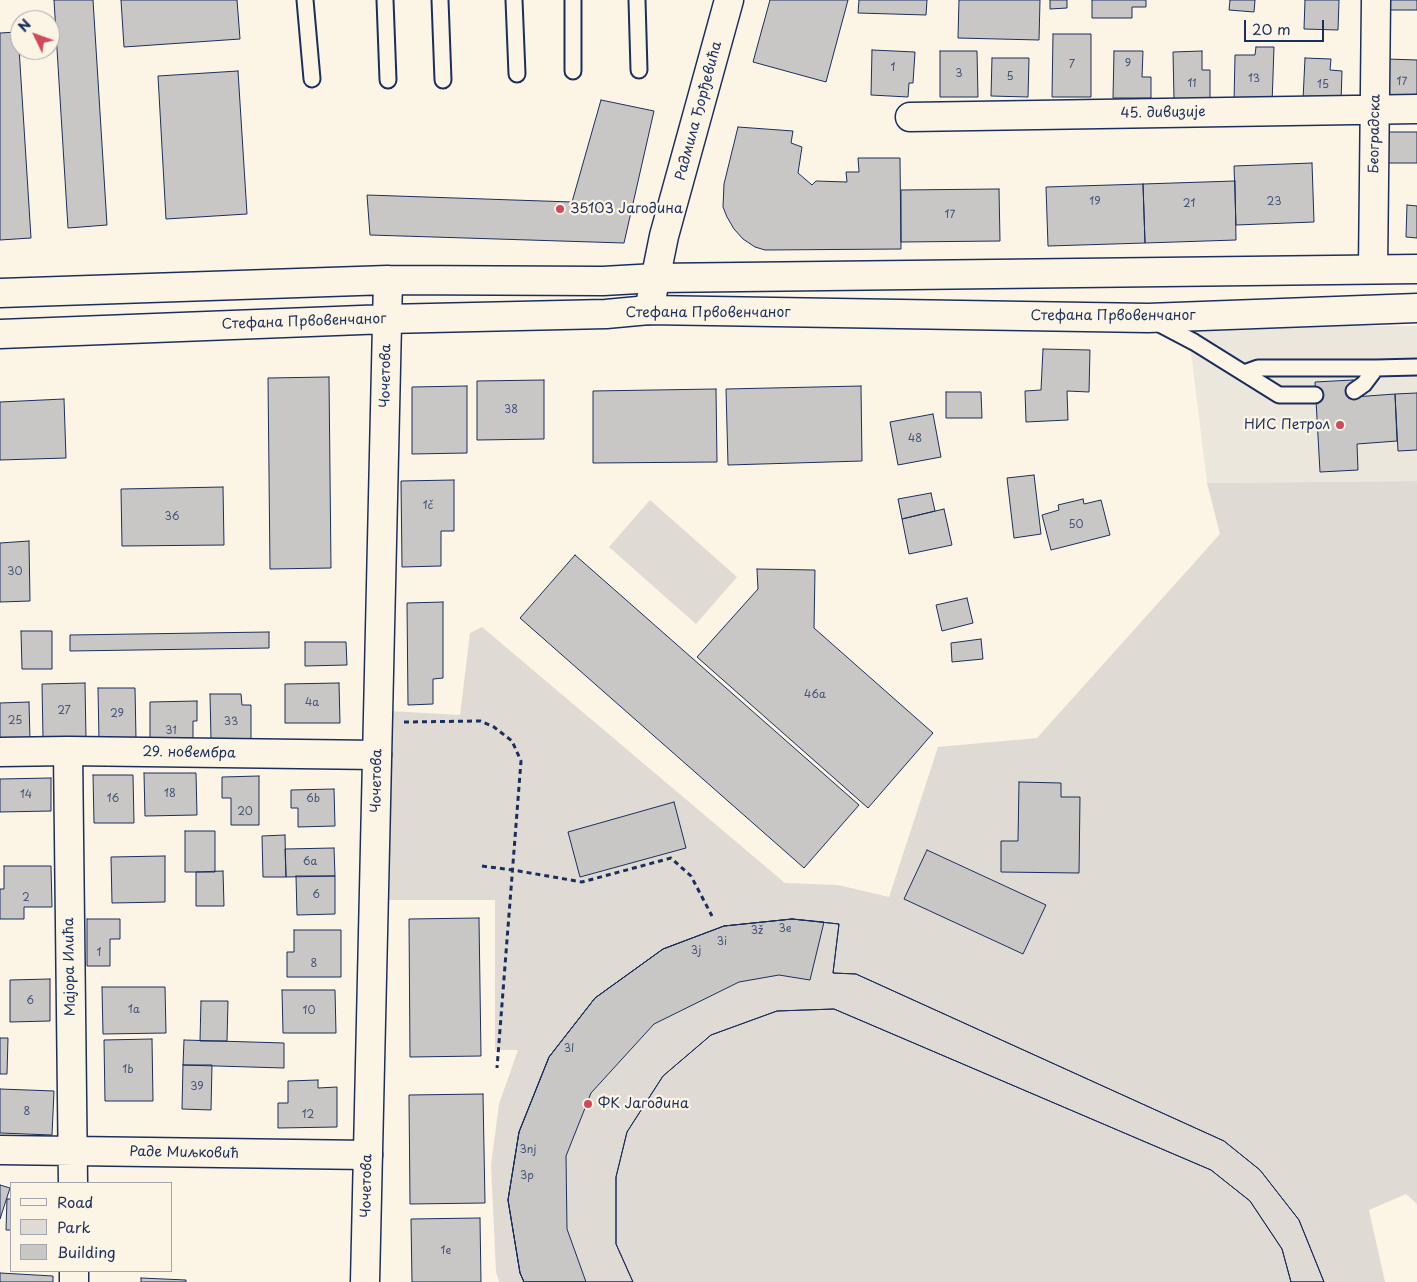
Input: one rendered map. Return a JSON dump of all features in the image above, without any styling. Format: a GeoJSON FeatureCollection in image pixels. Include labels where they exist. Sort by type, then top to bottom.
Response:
{"type":"FeatureCollection","features":[{"type":"Feature","properties":{"kind":"street","name":"Радмила Ђорђевића"},"geometry":{"type":"LineString","coordinates":[[649,310],[664,236],[729,0]]}},
{"type":"Feature","properties":{"kind":"street","name":"Београдска"},"geometry":{"type":"LineString","coordinates":[[1373,269],[1376,0]]}},
{"type":"Feature","properties":{"kind":"street","name":"45. дивизије"},"geometry":{"type":"LineString","coordinates":[[910,117],[1417,108]]}},
{"type":"Feature","properties":{"kind":"street"},"geometry":{"type":"LineString","coordinates":[[0,292],[388,280],[603,281],[656,278],[1417,269]]}},
{"type":"Feature","properties":{"kind":"street","name":"Чочетова"},"geometry":{"type":"LineString","coordinates":[[365,1282],[388,280]]}},
{"type":"Feature","properties":{"kind":"street","name":"Стефана Првовенчаног"},"geometry":{"type":"LineString","coordinates":[[0,334],[387,319],[599,314],[649,310],[1148,318],[1417,308]]}},
{"type":"Feature","properties":{"kind":"street","name":"Мајора Илића"},"geometry":{"type":"LineString","coordinates":[[68,751],[73,1182]]}},
{"type":"Feature","properties":{"kind":"street","name":"29. новембра"},"geometry":{"type":"LineString","coordinates":[[0,752],[377,754]]}},
{"type":"Feature","properties":{"kind":"street","name":"Раде Миљковић"},"geometry":{"type":"LineString","coordinates":[[0,1150],[368,1155]]}},
{"type":"Feature","properties":{"kind":"lane"},"geometry":{"type":"LineString","coordinates":[[305,0],[312,79]]}},
{"type":"Feature","properties":{"kind":"lane"},"geometry":{"type":"LineString","coordinates":[[385,0],[388,80]]}},
{"type":"Feature","properties":{"kind":"lane"},"geometry":{"type":"LineString","coordinates":[[440,0],[443,80]]}},
{"type":"Feature","properties":{"kind":"lane"},"geometry":{"type":"LineString","coordinates":[[514,0],[517,74]]}},
{"type":"Feature","properties":{"kind":"lane"},"geometry":{"type":"LineString","coordinates":[[573,0],[573,71]]}},
{"type":"Feature","properties":{"kind":"lane"},"geometry":{"type":"LineString","coordinates":[[637,0],[639,70]]}},
{"type":"Feature","properties":{"kind":"lane"},"geometry":{"type":"LineString","coordinates":[[1148,318],[1194,342],[1280,394],[1315,395]]}},
{"type":"Feature","properties":{"kind":"lane"},"geometry":{"type":"LineString","coordinates":[[1244,373],[1258,368],[1417,367]]}},
{"type":"Feature","properties":{"kind":"lane"},"geometry":{"type":"LineString","coordinates":[[1354,391],[1364,384],[1376,368]]}},
{"type":"Feature","properties":{"kind":"path"},"geometry":{"type":"LineString","coordinates":[[378,723],[480,721],[494,727],[512,741],[521,761],[497,1068]]}},
{"type":"Feature","properties":{"kind":"path"},"geometry":{"type":"LineString","coordinates":[[482,866],[582,882],[671,858],[691,876],[712,916]]}},
{"type":"Feature","properties":{"kind":"shaded area"},"geometry":{"type":"Polygon","coordinates":[[[1152,326],[1417,326],[1417,481],[1207,483],[1191,352],[1152,326]]]}},
{"type":"Feature","properties":{"kind":"green space"},"geometry":{"type":"Polygon","coordinates":[[[1417,481],[1417,1204],[1406,1194],[1369,1210],[1385,1282],[499,1282],[496,1272],[491,1165],[499,1104],[518,1050],[495,1050],[495,900],[386,900],[389,711],[460,715],[470,633],[482,627],[785,883],[838,885],[889,897],[938,747],[1037,738],[1220,534],[1207,483],[1417,481]]]}},
{"type":"Feature","properties":{"kind":"green space"},"geometry":{"type":"Polygon","coordinates":[[[650,500],[737,577],[696,624],[609,547],[650,500]]]}},
{"type":"Feature","properties":{"kind":"building"},"geometry":{"type":"Polygon","coordinates":[[[54,0],[93,0],[107,225],[68,228],[58,60],[60,60],[60,10],[55,10],[54,0]]]}},
{"type":"Feature","properties":{"kind":"building"},"geometry":{"type":"Polygon","coordinates":[[[121,0],[237,0],[240,39],[124,47],[121,0]]]}},
{"type":"Feature","properties":{"kind":"building"},"geometry":{"type":"Polygon","coordinates":[[[770,0],[848,0],[826,82],[753,62],[770,0]]]}},
{"type":"Feature","properties":{"kind":"building"},"geometry":{"type":"Polygon","coordinates":[[[859,0],[927,0],[926,15],[858,13],[859,0]]]}},
{"type":"Feature","properties":{"kind":"building"},"geometry":{"type":"Polygon","coordinates":[[[959,0],[1040,0],[1039,40],[958,38],[959,0]]]}},
{"type":"Feature","properties":{"kind":"building"},"geometry":{"type":"Polygon","coordinates":[[[1050,0],[1067,0],[1067,8],[1050,9],[1050,0]]]}},
{"type":"Feature","properties":{"kind":"building"},"geometry":{"type":"Polygon","coordinates":[[[1092,0],[1146,0],[1146,7],[1132,7],[1132,18],[1092,18],[1092,0]]]}},
{"type":"Feature","properties":{"kind":"building"},"geometry":{"type":"Polygon","coordinates":[[[1230,0],[1255,0],[1254,12],[1229,10],[1230,0]]]}},
{"type":"Feature","properties":{"kind":"building"},"geometry":{"type":"Polygon","coordinates":[[[1305,0],[1339,0],[1338,30],[1304,29],[1305,0]]]}},
{"type":"Feature","properties":{"kind":"building"},"geometry":{"type":"Polygon","coordinates":[[[1381,0],[1417,0],[1417,10],[1381,10],[1381,0]]]}},
{"type":"Feature","properties":{"kind":"building"},"geometry":{"type":"Polygon","coordinates":[[[10,32],[10,60],[20,60],[31,238],[0,240],[0,33],[10,32]]]}},
{"type":"Feature","properties":{"kind":"building"},"geometry":{"type":"Polygon","coordinates":[[[1053,34],[1091,34],[1091,97],[1052,97],[1053,34]]]}},
{"type":"Feature","properties":{"kind":"building"},"geometry":{"type":"Polygon","coordinates":[[[1256,47],[1274,47],[1272,104],[1234,103],[1235,55],[1255,55],[1256,47]]]}},
{"type":"Feature","properties":{"kind":"building"},"geometry":{"type":"Polygon","coordinates":[[[872,50],[915,52],[913,83],[909,83],[908,97],[871,95],[872,50]]]}},
{"type":"Feature","properties":{"kind":"building"},"geometry":{"type":"Polygon","coordinates":[[[940,51],[977,51],[978,97],[940,97],[940,51]]]}},
{"type":"Feature","properties":{"kind":"building"},"geometry":{"type":"Polygon","coordinates":[[[1114,51],[1143,51],[1142,77],[1151,77],[1151,98],[1113,98],[1114,51]]]}},
{"type":"Feature","properties":{"kind":"building"},"geometry":{"type":"Polygon","coordinates":[[[1202,51],[1202,70],[1210,70],[1210,98],[1174,99],[1173,52],[1202,51]]]}},
{"type":"Feature","properties":{"kind":"building"},"geometry":{"type":"Polygon","coordinates":[[[992,58],[1029,58],[1028,97],[991,96],[992,58]]]}},
{"type":"Feature","properties":{"kind":"building"},"geometry":{"type":"Polygon","coordinates":[[[1305,58],[1331,59],[1330,70],[1342,71],[1341,102],[1303,100],[1305,58]]]}},
{"type":"Feature","properties":{"kind":"building"},"geometry":{"type":"Polygon","coordinates":[[[1387,59],[1417,60],[1417,104],[1387,104],[1387,59]]]}},
{"type":"Feature","properties":{"kind":"building"},"geometry":{"type":"Polygon","coordinates":[[[238,71],[247,214],[166,219],[158,76],[238,71]]]}},
{"type":"Feature","properties":{"kind":"building"},"geometry":{"type":"Polygon","coordinates":[[[601,100],[654,111],[624,243],[370,235],[367,195],[572,202],[601,100]]]}},
{"type":"Feature","properties":{"kind":"building"},"geometry":{"type":"Polygon","coordinates":[[[738,127],[793,131],[791,143],[802,147],[798,173],[812,185],[816,181],[847,182],[846,172],[859,172],[858,158],[900,158],[901,249],[765,250],[755,247],[743,239],[734,229],[723,207],[724,184],[738,127]]]}},
{"type":"Feature","properties":{"kind":"building"},"geometry":{"type":"Polygon","coordinates":[[[1385,132],[1417,132],[1417,163],[1385,163],[1385,132]]]}},
{"type":"Feature","properties":{"kind":"building"},"geometry":{"type":"Polygon","coordinates":[[[1312,163],[1314,222],[1236,225],[1234,166],[1312,163]]]}},
{"type":"Feature","properties":{"kind":"building"},"geometry":{"type":"Polygon","coordinates":[[[1235,181],[1236,240],[1145,243],[1143,184],[1235,181]]]}},
{"type":"Feature","properties":{"kind":"building"},"geometry":{"type":"Polygon","coordinates":[[[1143,184],[1145,243],[1048,246],[1046,187],[1143,184]]]}},
{"type":"Feature","properties":{"kind":"building"},"geometry":{"type":"Polygon","coordinates":[[[999,189],[1000,241],[901,242],[901,190],[999,189]]]}},
{"type":"Feature","properties":{"kind":"building"},"geometry":{"type":"Polygon","coordinates":[[[1407,205],[1417,206],[1417,238],[1406,237],[1407,205]]]}},
{"type":"Feature","properties":{"kind":"building"},"geometry":{"type":"Polygon","coordinates":[[[1043,349],[1090,350],[1089,392],[1067,391],[1068,420],[1026,422],[1025,391],[1041,390],[1043,349]]]}},
{"type":"Feature","properties":{"kind":"building"},"geometry":{"type":"Polygon","coordinates":[[[329,377],[331,568],[270,569],[268,378],[329,377]]]}},
{"type":"Feature","properties":{"kind":"building"},"geometry":{"type":"Polygon","coordinates":[[[544,380],[544,439],[477,440],[477,381],[544,380]]]}},
{"type":"Feature","properties":{"kind":"building"},"geometry":{"type":"Polygon","coordinates":[[[1353,380],[1354,397],[1395,394],[1397,441],[1357,444],[1358,470],[1320,472],[1315,382],[1353,380]]]}},
{"type":"Feature","properties":{"kind":"building"},"geometry":{"type":"Polygon","coordinates":[[[467,386],[467,453],[412,454],[412,387],[467,386]]]}},
{"type":"Feature","properties":{"kind":"building"},"geometry":{"type":"Polygon","coordinates":[[[861,386],[862,461],[728,465],[726,389],[861,386]]]}},
{"type":"Feature","properties":{"kind":"building"},"geometry":{"type":"Polygon","coordinates":[[[716,389],[717,462],[593,463],[593,391],[716,389]]]}},
{"type":"Feature","properties":{"kind":"building"},"geometry":{"type":"Polygon","coordinates":[[[946,392],[981,392],[982,418],[946,418],[946,392]]]}},
{"type":"Feature","properties":{"kind":"building"},"geometry":{"type":"Polygon","coordinates":[[[1417,393],[1417,450],[1398,451],[1395,394],[1417,393]]]}},
{"type":"Feature","properties":{"kind":"building"},"geometry":{"type":"Polygon","coordinates":[[[64,399],[66,458],[0,460],[0,402],[64,399]]]}},
{"type":"Feature","properties":{"kind":"building"},"geometry":{"type":"Polygon","coordinates":[[[933,414],[941,457],[898,465],[890,422],[933,414]]]}},
{"type":"Feature","properties":{"kind":"building"},"geometry":{"type":"Polygon","coordinates":[[[1034,475],[1041,534],[1014,538],[1007,478],[1034,475]]]}},
{"type":"Feature","properties":{"kind":"building"},"geometry":{"type":"Polygon","coordinates":[[[454,480],[454,531],[441,531],[441,566],[402,567],[401,481],[454,480]]]}},
{"type":"Feature","properties":{"kind":"building"},"geometry":{"type":"Polygon","coordinates":[[[223,487],[224,545],[122,546],[121,489],[223,487]]]}},
{"type":"Feature","properties":{"kind":"building"},"geometry":{"type":"Polygon","coordinates":[[[931,493],[935,511],[902,519],[898,499],[931,493]]]}},
{"type":"Feature","properties":{"kind":"building"},"geometry":{"type":"Polygon","coordinates":[[[1083,499],[1084,504],[1101,500],[1110,535],[1051,550],[1042,515],[1059,510],[1058,505],[1083,499]]]}},
{"type":"Feature","properties":{"kind":"building"},"geometry":{"type":"Polygon","coordinates":[[[944,509],[952,545],[909,554],[902,519],[944,509]]]}},
{"type":"Feature","properties":{"kind":"building"},"geometry":{"type":"Polygon","coordinates":[[[29,541],[30,601],[0,602],[0,543],[29,541]]]}},
{"type":"Feature","properties":{"kind":"building"},"geometry":{"type":"Polygon","coordinates":[[[575,555],[859,805],[804,868],[520,618],[575,555]]]}},
{"type":"Feature","properties":{"kind":"building"},"geometry":{"type":"Polygon","coordinates":[[[757,569],[815,570],[814,628],[933,733],[868,808],[697,657],[758,589],[757,569]]]}},
{"type":"Feature","properties":{"kind":"building"},"geometry":{"type":"Polygon","coordinates":[[[967,598],[973,623],[942,631],[936,605],[967,598]]]}},
{"type":"Feature","properties":{"kind":"building"},"geometry":{"type":"Polygon","coordinates":[[[443,602],[443,678],[433,679],[433,704],[408,705],[407,603],[443,602]]]}},
{"type":"Feature","properties":{"kind":"building"},"geometry":{"type":"Polygon","coordinates":[[[21,631],[52,631],[52,669],[22,669],[21,631]]]}},
{"type":"Feature","properties":{"kind":"building"},"geometry":{"type":"Polygon","coordinates":[[[269,632],[269,648],[70,651],[70,635],[269,632]]]}},
{"type":"Feature","properties":{"kind":"building"},"geometry":{"type":"Polygon","coordinates":[[[981,639],[983,659],[952,662],[951,643],[981,639]]]}},
{"type":"Feature","properties":{"kind":"building"},"geometry":{"type":"Polygon","coordinates":[[[305,642],[346,642],[347,665],[305,666],[305,642]]]}},
{"type":"Feature","properties":{"kind":"building"},"geometry":{"type":"Polygon","coordinates":[[[85,683],[86,739],[43,739],[42,684],[85,683]]]}},
{"type":"Feature","properties":{"kind":"building"},"geometry":{"type":"Polygon","coordinates":[[[339,683],[340,723],[285,723],[285,684],[339,683]]]}},
{"type":"Feature","properties":{"kind":"building"},"geometry":{"type":"Polygon","coordinates":[[[98,688],[135,688],[136,739],[99,740],[98,688]]]}},
{"type":"Feature","properties":{"kind":"building"},"geometry":{"type":"Polygon","coordinates":[[[210,694],[241,694],[242,705],[251,705],[251,739],[211,739],[210,694]]]}},
{"type":"Feature","properties":{"kind":"building"},"geometry":{"type":"Polygon","coordinates":[[[197,701],[197,721],[193,721],[193,741],[150,742],[150,702],[197,701]]]}},
{"type":"Feature","properties":{"kind":"building"},"geometry":{"type":"Polygon","coordinates":[[[29,702],[30,740],[0,740],[0,703],[29,702]]]}},
{"type":"Feature","properties":{"kind":"building"},"geometry":{"type":"Polygon","coordinates":[[[144,773],[196,773],[197,815],[145,816],[144,773]]]}},
{"type":"Feature","properties":{"kind":"building"},"geometry":{"type":"Polygon","coordinates":[[[93,775],[133,775],[134,823],[94,823],[93,775]]]}},
{"type":"Feature","properties":{"kind":"building"},"geometry":{"type":"Polygon","coordinates":[[[259,776],[259,825],[231,825],[231,798],[222,798],[222,777],[259,776]]]}},
{"type":"Feature","properties":{"kind":"building"},"geometry":{"type":"Polygon","coordinates":[[[51,778],[51,811],[0,812],[0,779],[51,778]]]}},
{"type":"Feature","properties":{"kind":"building"},"geometry":{"type":"Polygon","coordinates":[[[1019,782],[1061,783],[1061,797],[1080,797],[1079,873],[1001,872],[1001,841],[1018,841],[1019,782]]]}},
{"type":"Feature","properties":{"kind":"building"},"geometry":{"type":"Polygon","coordinates":[[[334,789],[335,826],[298,827],[298,808],[291,808],[291,790],[334,789]]]}},
{"type":"Feature","properties":{"kind":"building"},"geometry":{"type":"Polygon","coordinates":[[[674,802],[686,848],[580,877],[568,832],[674,802]]]}},
{"type":"Feature","properties":{"kind":"building"},"geometry":{"type":"Polygon","coordinates":[[[185,831],[215,831],[215,872],[185,872],[185,831]]]}},
{"type":"Feature","properties":{"kind":"building"},"geometry":{"type":"Polygon","coordinates":[[[285,835],[286,877],[263,877],[262,836],[285,835]]]}},
{"type":"Feature","properties":{"kind":"building"},"geometry":{"type":"Polygon","coordinates":[[[334,848],[335,876],[286,877],[285,849],[334,848]]]}},
{"type":"Feature","properties":{"kind":"building"},"geometry":{"type":"Polygon","coordinates":[[[927,850],[1046,905],[1023,954],[904,899],[927,850]]]}},
{"type":"Feature","properties":{"kind":"building"},"geometry":{"type":"Polygon","coordinates":[[[165,856],[165,902],[112,903],[111,857],[165,856]]]}},
{"type":"Feature","properties":{"kind":"building"},"geometry":{"type":"Polygon","coordinates":[[[4,866],[51,866],[52,907],[24,907],[24,919],[0,919],[0,889],[4,889],[4,866]]]}},
{"type":"Feature","properties":{"kind":"building"},"geometry":{"type":"Polygon","coordinates":[[[223,871],[224,906],[196,906],[196,872],[223,871]]]}},
{"type":"Feature","properties":{"kind":"building"},"geometry":{"type":"Polygon","coordinates":[[[296,876],[335,876],[335,914],[297,915],[296,876]]]}},
{"type":"Feature","properties":{"kind":"building"},"geometry":{"type":"Polygon","coordinates":[[[479,918],[481,1056],[410,1057],[409,919],[479,918]]]}},
{"type":"Feature","properties":{"kind":"building"},"geometry":{"type":"Polygon","coordinates":[[[87,919],[120,919],[120,939],[110,939],[110,966],[87,966],[87,919]]]}},
{"type":"Feature","properties":{"kind":"building","name":"ФК Јагодина"},"geometry":{"type":"Polygon","coordinates":[[[792,919],[839,924],[833,973],[856,974],[1224,1141],[1260,1170],[1299,1220],[1324,1282],[1291,1282],[1282,1249],[1250,1201],[1211,1170],[834,1009],[777,1011],[711,1035],[663,1076],[627,1132],[616,1177],[616,1244],[633,1282],[524,1282],[520,1273],[508,1200],[519,1132],[549,1057],[595,998],[663,949],[724,926],[792,919]]]}},
{"type":"Feature","properties":{"kind":"building","name":"ФК Јагодина"},"geometry":{"type":"Polygon","coordinates":[[[792,919],[839,924],[833,973],[856,974],[1224,1141],[1260,1170],[1299,1220],[1324,1282],[1291,1282],[1282,1249],[1250,1201],[1211,1170],[834,1009],[777,1011],[711,1035],[663,1076],[627,1132],[616,1177],[616,1244],[633,1282],[524,1282],[520,1273],[508,1200],[519,1132],[549,1057],[595,998],[663,949],[724,926],[792,919]]]}},
{"type":"Feature","properties":{"kind":"building"},"geometry":{"type":"Polygon","coordinates":[[[792,919],[824,922],[810,980],[779,975],[739,982],[654,1024],[591,1093],[566,1156],[567,1229],[586,1282],[524,1282],[520,1273],[508,1200],[519,1132],[549,1057],[595,998],[663,949],[724,926],[792,919]]]}},
{"type":"Feature","properties":{"kind":"building"},"geometry":{"type":"Polygon","coordinates":[[[294,930],[341,930],[341,977],[287,977],[287,952],[294,952],[294,930]]]}},
{"type":"Feature","properties":{"kind":"building"},"geometry":{"type":"Polygon","coordinates":[[[50,979],[50,1021],[10,1022],[10,980],[50,979]]]}},
{"type":"Feature","properties":{"kind":"building"},"geometry":{"type":"Polygon","coordinates":[[[102,987],[165,987],[166,1033],[103,1034],[102,987]]]}},
{"type":"Feature","properties":{"kind":"building"},"geometry":{"type":"Polygon","coordinates":[[[282,990],[335,990],[336,1033],[283,1033],[282,990]]]}},
{"type":"Feature","properties":{"kind":"building"},"geometry":{"type":"Polygon","coordinates":[[[201,1001],[228,1001],[227,1041],[200,1041],[201,1001]]]}},
{"type":"Feature","properties":{"kind":"building"},"geometry":{"type":"Polygon","coordinates":[[[0,1038],[8,1038],[7,1074],[0,1074],[0,1038]]]}},
{"type":"Feature","properties":{"kind":"building"},"geometry":{"type":"Polygon","coordinates":[[[152,1039],[153,1101],[105,1101],[104,1040],[152,1039]]]}},
{"type":"Feature","properties":{"kind":"building"},"geometry":{"type":"Polygon","coordinates":[[[184,1040],[284,1043],[284,1068],[183,1065],[184,1040]]]}},
{"type":"Feature","properties":{"kind":"building"},"geometry":{"type":"Polygon","coordinates":[[[183,1065],[212,1065],[211,1110],[182,1109],[183,1065]]]}},
{"type":"Feature","properties":{"kind":"building"},"geometry":{"type":"Polygon","coordinates":[[[318,1080],[318,1088],[337,1087],[337,1127],[278,1128],[278,1103],[288,1103],[288,1081],[318,1080]]]}},
{"type":"Feature","properties":{"kind":"building"},"geometry":{"type":"Polygon","coordinates":[[[0,1089],[54,1091],[52,1135],[0,1133],[0,1089]]]}},
{"type":"Feature","properties":{"kind":"building"},"geometry":{"type":"Polygon","coordinates":[[[483,1094],[485,1203],[410,1204],[409,1095],[483,1094]]]}},
{"type":"Feature","properties":{"kind":"building"},"geometry":{"type":"Polygon","coordinates":[[[0,1185],[10,1188],[0,1219],[0,1185]]]}},
{"type":"Feature","properties":{"kind":"building"},"geometry":{"type":"Polygon","coordinates":[[[7,1199],[10,1199],[10,1230],[6,1230],[7,1199]]]}},
{"type":"Feature","properties":{"kind":"building"},"geometry":{"type":"Polygon","coordinates":[[[480,1218],[481,1282],[412,1282],[411,1219],[480,1218]]]}},
{"type":"Feature","properties":{"kind":"building"},"geometry":{"type":"Polygon","coordinates":[[[0,1273],[53,1276],[53,1282],[0,1282],[0,1273]]]}},
{"type":"Feature","properties":{"kind":"building"},"geometry":{"type":"Polygon","coordinates":[[[141,1278],[186,1280],[186,1282],[141,1282],[141,1278]]]}},
{"type":"Feature","properties":{"kind":"place","name":"35103 Јагодина"},"geometry":{"type":"Point","coordinates":[560,209]}},
{"type":"Feature","properties":{"kind":"place","name":"НИС Петрол"},"geometry":{"type":"Point","coordinates":[1340,425]}},
{"type":"Feature","properties":{"kind":"place","name":"ФК Јагодина"},"geometry":{"type":"Point","coordinates":[588,1104]}}]}
